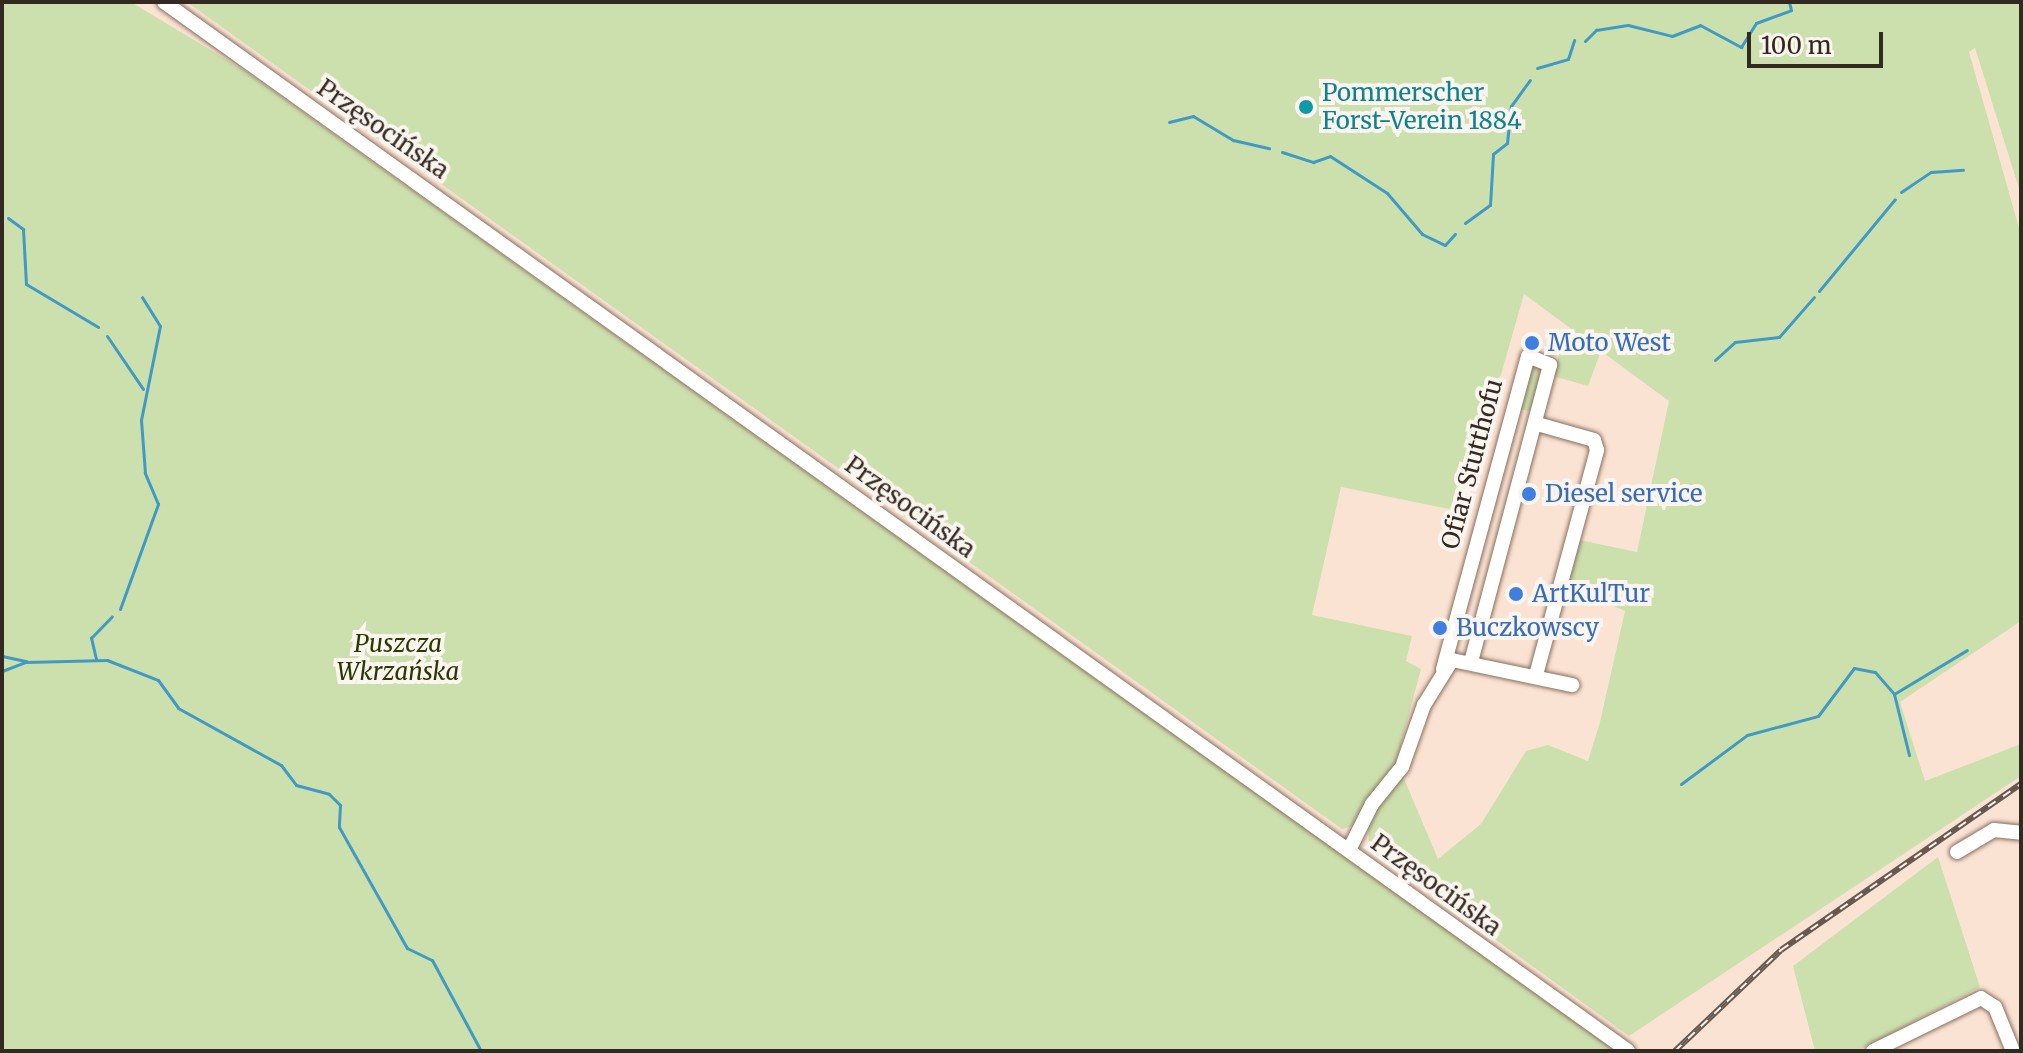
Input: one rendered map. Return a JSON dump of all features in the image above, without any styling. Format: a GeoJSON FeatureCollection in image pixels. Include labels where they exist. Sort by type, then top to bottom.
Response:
{"type":"FeatureCollection","features":[{"type":"Feature","properties":{"kind":"street","name":"Przęsocińska"},"geometry":{"type":"LineString","coordinates":[[164,2],[1628,1051]]}},
{"type":"Feature","properties":{"kind":"street","name":"Ofiar Stutthofu"},"geometry":{"type":"LineString","coordinates":[[1349,850],[1404,763],[1443,669],[1528,356],[1550,365],[1537,424],[1472,658]]}},
{"type":"Feature","properties":{"kind":"street"},"geometry":{"type":"LineString","coordinates":[[1536,675],[1597,450],[1594,440],[1537,424]]}},
{"type":"Feature","properties":{"kind":"street"},"geometry":{"type":"LineString","coordinates":[[1443,669],[1472,658],[1572,685]]}},
{"type":"Feature","properties":{"kind":"street"},"geometry":{"type":"LineString","coordinates":[[1957,852],[1994,830],[2021,833]]}},
{"type":"Feature","properties":{"kind":"street"},"geometry":{"type":"LineString","coordinates":[[1873,1051],[1981,998],[1995,1007],[2013,1051]]}},
{"type":"Feature","properties":{"kind":"green space","name":"Puszcza Wkrzańska"},"geometry":{"type":"Polygon","coordinates":[[[2,2],[131,2],[247,72],[1616,1051],[2,1051],[2,2]]]}},
{"type":"Feature","properties":{"kind":"green space"},"geometry":{"type":"Polygon","coordinates":[[[187,2],[2021,2],[2021,195],[1975,48],[1969,52],[2021,235],[2021,621],[1900,702],[1925,781],[2021,744],[2021,776],[1629,1036],[1369,848],[1368,822],[1402,774],[1438,859],[1481,824],[1526,751],[1548,745],[1588,761],[1600,722],[1625,611],[1566,585],[1579,540],[1637,552],[1669,401],[1601,351],[1588,386],[1553,376],[1560,351],[1582,337],[1524,294],[1465,501],[1454,510],[1341,487],[1312,615],[1412,636],[1406,661],[1421,669],[1396,763],[1359,824],[1342,829],[187,2]]]}},
{"type":"Feature","properties":{"kind":"green space"},"geometry":{"type":"Polygon","coordinates":[[[1529,361],[1545,365],[1534,412],[1516,408],[1529,361]]]}},
{"type":"Feature","properties":{"kind":"green space"},"geometry":{"type":"Polygon","coordinates":[[[1938,857],[1980,987],[1857,1051],[1815,1051],[1793,966],[1938,857]]]}},
{"type":"Feature","properties":{"kind":"waterway"},"geometry":{"type":"LineString","coordinates":[[1585,41],[1596,30],[1628,25],[1672,36],[1700,25],[1741,47],[1756,23],[1791,10],[1789,2]]}},
{"type":"Feature","properties":{"kind":"waterway"},"geometry":{"type":"LineString","coordinates":[[1537,68],[1568,59],[1574,40]]}},
{"type":"Feature","properties":{"kind":"waterway"},"geometry":{"type":"LineString","coordinates":[[1465,223],[1490,205],[1493,154],[1507,143],[1511,106],[1530,80]]}},
{"type":"Feature","properties":{"kind":"waterway"},"geometry":{"type":"LineString","coordinates":[[1169,122],[1193,116],[1233,140],[1269,148]]}},
{"type":"Feature","properties":{"kind":"waterway"},"geometry":{"type":"LineString","coordinates":[[1282,152],[1313,162],[1330,156],[1387,193],[1422,234],[1445,245],[1455,234]]}},
{"type":"Feature","properties":{"kind":"waterway"},"geometry":{"type":"LineString","coordinates":[[1901,192],[1931,172],[1963,170]]}},
{"type":"Feature","properties":{"kind":"waterway"},"geometry":{"type":"LineString","coordinates":[[1819,291],[1895,199]]}},
{"type":"Feature","properties":{"kind":"waterway"},"geometry":{"type":"LineString","coordinates":[[8,218],[23,229],[26,284],[98,327]]}},
{"type":"Feature","properties":{"kind":"waterway"},"geometry":{"type":"LineString","coordinates":[[120,609],[158,504],[145,473],[141,420],[160,326],[142,297]]}},
{"type":"Feature","properties":{"kind":"waterway"},"geometry":{"type":"LineString","coordinates":[[1715,360],[1735,342],[1779,337],[1814,297]]}},
{"type":"Feature","properties":{"kind":"waterway"},"geometry":{"type":"LineString","coordinates":[[107,336],[143,389]]}},
{"type":"Feature","properties":{"kind":"waterway"},"geometry":{"type":"LineString","coordinates":[[96,659],[91,638],[112,616]]}},
{"type":"Feature","properties":{"kind":"waterway"},"geometry":{"type":"LineString","coordinates":[[1681,784],[1747,735],[1818,716],[1854,668],[1875,672],[1894,694],[1967,650]]}},
{"type":"Feature","properties":{"kind":"waterway"},"geometry":{"type":"LineString","coordinates":[[2,656],[26,661]]}},
{"type":"Feature","properties":{"kind":"waterway"},"geometry":{"type":"LineString","coordinates":[[2,671],[26,662],[107,660],[158,680],[178,708],[281,765],[296,785],[329,794],[340,805],[339,827],[407,948],[432,960],[481,1051]]}},
{"type":"Feature","properties":{"kind":"waterway"},"geometry":{"type":"LineString","coordinates":[[1894,694],[1909,755]]}},
{"type":"Feature","properties":{"kind":"railway"},"geometry":{"type":"LineString","coordinates":[[1675,1051],[1781,950],[2021,784]]}},
{"type":"Feature","properties":{"kind":"place","name":"Pommerscher Forst-Verein 1884"},"geometry":{"type":"Point","coordinates":[1306,107]}},
{"type":"Feature","properties":{"kind":"place","name":"Moto West"},"geometry":{"type":"Point","coordinates":[1532,343]}},
{"type":"Feature","properties":{"kind":"place","name":"Diesel service"},"geometry":{"type":"Point","coordinates":[1529,494]}},
{"type":"Feature","properties":{"kind":"place","name":"ArtKulTur"},"geometry":{"type":"Point","coordinates":[1516,594]}},
{"type":"Feature","properties":{"kind":"place","name":"Buczkowscy"},"geometry":{"type":"Point","coordinates":[1440,628]}}]}
